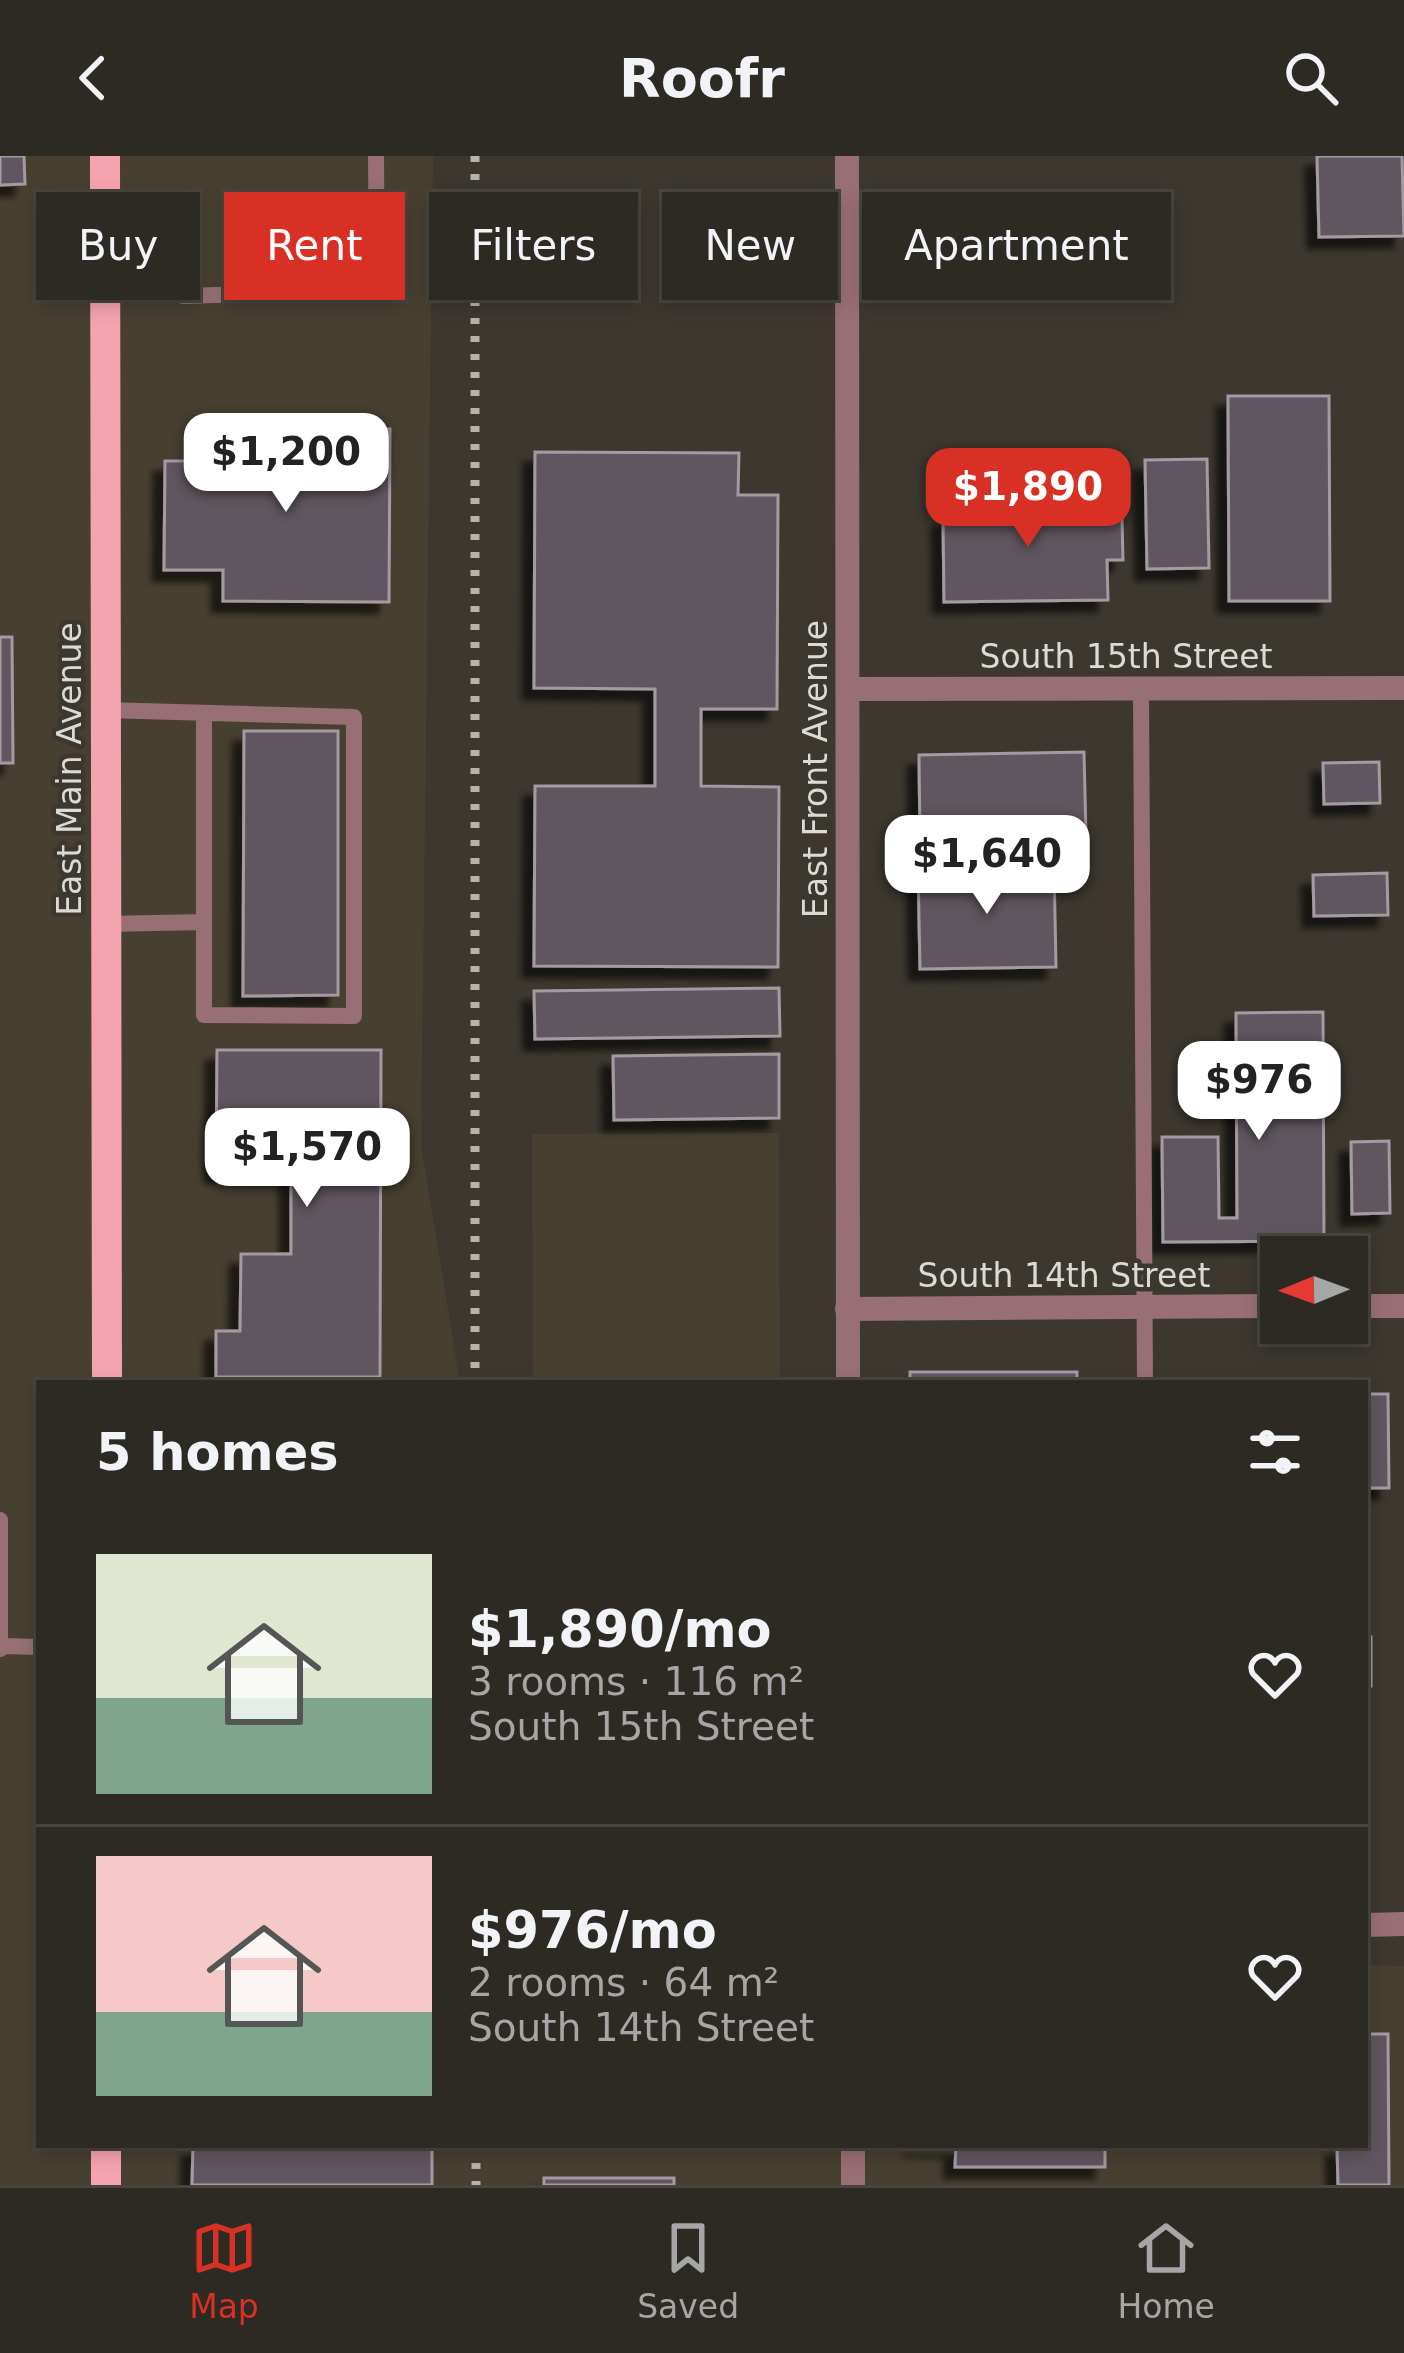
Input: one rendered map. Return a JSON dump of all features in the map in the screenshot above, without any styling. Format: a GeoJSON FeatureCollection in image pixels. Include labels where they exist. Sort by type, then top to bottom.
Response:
{"type":"FeatureCollection","features":[{"type":"Feature","properties":{"kind":"main road","name":"East Main Avenue"},"geometry":{"type":"LineString","coordinates":[[105,156],[105,192]]}},
{"type":"Feature","properties":{"kind":"main road","name":"East Main Avenue"},"geometry":{"type":"LineString","coordinates":[[105,300],[106,1380]]}},
{"type":"Feature","properties":{"kind":"main road"},"geometry":{"type":"LineString","coordinates":[[106,2148],[106,2185]]}},
{"type":"Feature","properties":{"kind":"street","name":"East Front Avenue"},"geometry":{"type":"LineString","coordinates":[[848,156],[848,1380]]}},
{"type":"Feature","properties":{"kind":"street","name":"South 15th Street"},"geometry":{"type":"LineString","coordinates":[[848,689],[1404,688]]}},
{"type":"Feature","properties":{"kind":"street","name":"South 14th Street"},"geometry":{"type":"LineString","coordinates":[[847,1309],[1260,1306]]}},
{"type":"Feature","properties":{"kind":"street"},"geometry":{"type":"LineString","coordinates":[[1368,1306],[1404,1306]]}},
{"type":"Feature","properties":{"kind":"street"},"geometry":{"type":"LineString","coordinates":[[1368,1924],[1404,1924]]}},
{"type":"Feature","properties":{"kind":"street"},"geometry":{"type":"LineString","coordinates":[[853,2148],[853,2185]]}},
{"type":"Feature","properties":{"kind":"lane"},"geometry":{"type":"LineString","coordinates":[[200,295],[377,290],[376,156]]}},
{"type":"Feature","properties":{"kind":"lane"},"geometry":{"type":"LineString","coordinates":[[1142,689],[1145,1380]]}},
{"type":"Feature","properties":{"kind":"lane"},"geometry":{"type":"LineString","coordinates":[[105,710],[354,717],[354,1016],[203,1015],[204,713]]}},
{"type":"Feature","properties":{"kind":"lane"},"geometry":{"type":"LineString","coordinates":[[105,924],[204,922]]}},
{"type":"Feature","properties":{"kind":"lane"},"geometry":{"type":"LineString","coordinates":[[0,1520],[1,1647],[36,1647]]}},
{"type":"Feature","properties":{"kind":"shaded area"},"geometry":{"type":"Polygon","coordinates":[[[0,156],[433,156],[421,1145],[460,1380],[36,1380],[36,2148],[1368,2148],[1368,1965],[1404,1966],[1404,2185],[0,2185],[0,156]]]}},
{"type":"Feature","properties":{"kind":"shaded area"},"geometry":{"type":"Polygon","coordinates":[[[779,1133],[780,1380],[533,1380],[532,1134],[779,1133]]]}},
{"type":"Feature","properties":{"kind":"building"},"geometry":{"type":"Polygon","coordinates":[[[0,156],[24,156],[25,184],[0,185],[0,156]]]}},
{"type":"Feature","properties":{"kind":"building"},"geometry":{"type":"Polygon","coordinates":[[[1317,156],[1402,156],[1404,236],[1319,237],[1317,156]]]}},
{"type":"Feature","properties":{"kind":"building"},"geometry":{"type":"Polygon","coordinates":[[[1228,396],[1329,396],[1330,601],[1229,601],[1228,396]]]}},
{"type":"Feature","properties":{"kind":"building"},"geometry":{"type":"Polygon","coordinates":[[[225,428],[390,429],[389,602],[223,601],[223,570],[164,570],[165,461],[224,461],[225,428]]]}},
{"type":"Feature","properties":{"kind":"building"},"geometry":{"type":"Polygon","coordinates":[[[535,452],[739,453],[738,495],[778,495],[777,709],[701,709],[701,786],[779,787],[778,967],[534,966],[535,786],[655,786],[655,689],[534,688],[535,452]]]}},
{"type":"Feature","properties":{"kind":"building"},"geometry":{"type":"Polygon","coordinates":[[[1207,459],[1209,568],[1147,569],[1145,460],[1207,459]]]}},
{"type":"Feature","properties":{"kind":"building"},"geometry":{"type":"Polygon","coordinates":[[[1067,485],[1067,519],[1122,518],[1123,560],[1107,560],[1108,600],[944,602],[943,517],[987,516],[986,486],[1067,485]]]}},
{"type":"Feature","properties":{"kind":"building"},"geometry":{"type":"Polygon","coordinates":[[[0,637],[12,637],[13,763],[0,763],[0,637]]]}},
{"type":"Feature","properties":{"kind":"building"},"geometry":{"type":"Polygon","coordinates":[[[244,731],[338,731],[338,995],[243,996],[244,731]]]}},
{"type":"Feature","properties":{"kind":"building"},"geometry":{"type":"Polygon","coordinates":[[[1084,752],[1086,836],[920,839],[919,755],[1084,752]]]}},
{"type":"Feature","properties":{"kind":"building"},"geometry":{"type":"Polygon","coordinates":[[[1379,762],[1380,803],[1324,804],[1323,763],[1379,762]]]}},
{"type":"Feature","properties":{"kind":"building"},"geometry":{"type":"Polygon","coordinates":[[[1054,865],[1056,967],[920,969],[918,867],[1054,865]]]}},
{"type":"Feature","properties":{"kind":"building"},"geometry":{"type":"Polygon","coordinates":[[[1387,873],[1388,915],[1314,916],[1313,875],[1387,873]]]}},
{"type":"Feature","properties":{"kind":"building"},"geometry":{"type":"Polygon","coordinates":[[[779,988],[780,1036],[535,1039],[534,991],[779,988]]]}},
{"type":"Feature","properties":{"kind":"building"},"geometry":{"type":"Polygon","coordinates":[[[1323,1012],[1324,1236],[1163,1242],[1162,1137],[1218,1137],[1219,1218],[1237,1218],[1236,1013],[1323,1012]]]}},
{"type":"Feature","properties":{"kind":"building"},"geometry":{"type":"Polygon","coordinates":[[[217,1050],[381,1050],[380,1377],[216,1377],[216,1331],[240,1331],[241,1254],[291,1254],[291,1172],[216,1171],[217,1050]]]}},
{"type":"Feature","properties":{"kind":"building"},"geometry":{"type":"Polygon","coordinates":[[[779,1054],[779,1118],[614,1120],[613,1056],[779,1054]]]}},
{"type":"Feature","properties":{"kind":"building"},"geometry":{"type":"Polygon","coordinates":[[[1389,1141],[1390,1213],[1352,1214],[1351,1142],[1389,1141]]]}},
{"type":"Feature","properties":{"kind":"building"},"geometry":{"type":"Polygon","coordinates":[[[910,1372],[1077,1372],[1077,1380],[910,1380],[910,1372]]]}},
{"type":"Feature","properties":{"kind":"building"},"geometry":{"type":"Polygon","coordinates":[[[1368,1394],[1388,1394],[1389,1488],[1368,1488],[1368,1394]]]}},
{"type":"Feature","properties":{"kind":"building"},"geometry":{"type":"Polygon","coordinates":[[[1368,1637],[1371,1637],[1368,1686],[1368,1637]]]}},
{"type":"Feature","properties":{"kind":"building"},"geometry":{"type":"Polygon","coordinates":[[[1368,2034],[1388,2034],[1389,2185],[1338,2185],[1337,2148],[1368,2148],[1368,2034]]]}},
{"type":"Feature","properties":{"kind":"building"},"geometry":{"type":"Polygon","coordinates":[[[193,2148],[432,2148],[432,2185],[192,2185],[193,2148]]]}},
{"type":"Feature","properties":{"kind":"building"},"geometry":{"type":"Polygon","coordinates":[[[956,2148],[1105,2148],[1105,2167],[955,2167],[956,2148]]]}},
{"type":"Feature","properties":{"kind":"building"},"geometry":{"type":"Polygon","coordinates":[[[544,2178],[674,2178],[674,2185],[544,2185],[544,2178]]]}},
{"type":"Feature","properties":{"kind":"railway"},"geometry":{"type":"LineString","coordinates":[[475,156],[475,1380]]}},
{"type":"Feature","properties":{"kind":"railway"},"geometry":{"type":"LineString","coordinates":[[476,2148],[476,2185]]}}]}
